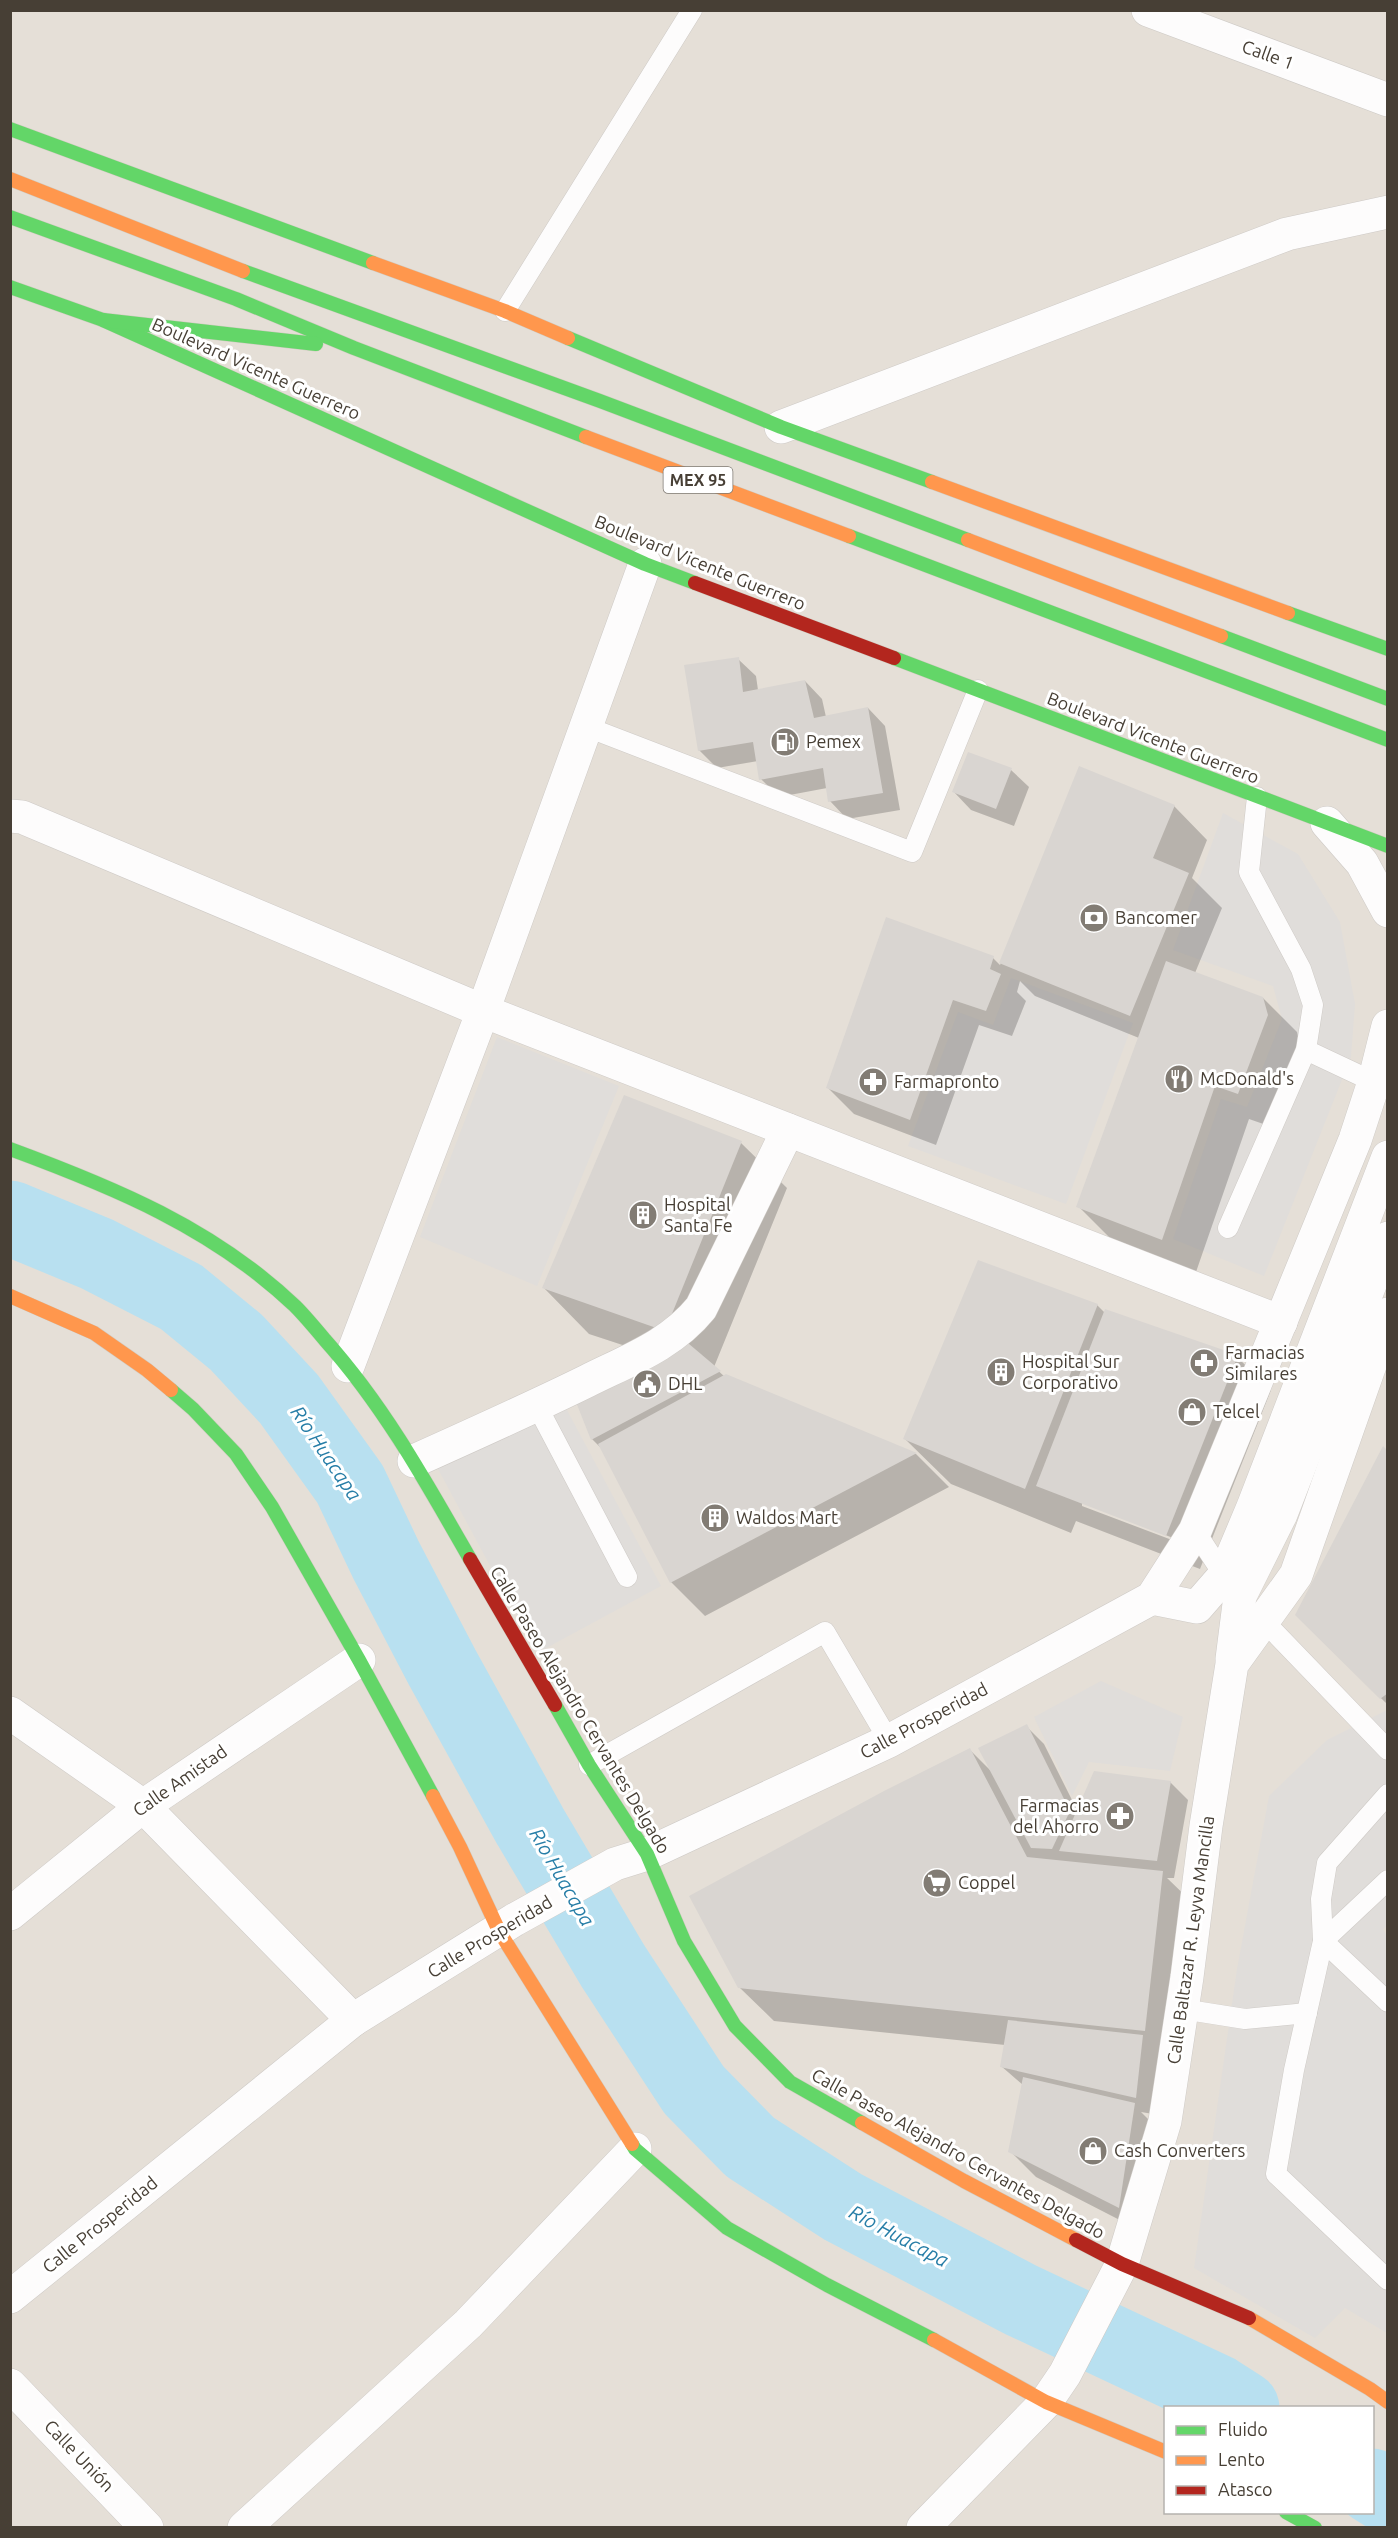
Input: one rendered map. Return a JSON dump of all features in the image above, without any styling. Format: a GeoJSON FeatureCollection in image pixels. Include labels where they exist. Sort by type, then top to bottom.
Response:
{"type":"FeatureCollection","features":[{"type":"Feature","properties":{"kind":"main road"},"geometry":{"type":"LineString","coordinates":[[10,129],[505,311],[781,427],[1388,649]]}},
{"type":"Feature","properties":{"kind":"main road","name":"MEX 95"},"geometry":{"type":"LineString","coordinates":[[10,179],[264,279],[600,401],[1388,699]]}},
{"type":"Feature","properties":{"kind":"main road","name":"MEX 95"},"geometry":{"type":"LineString","coordinates":[[10,217],[236,299],[354,348],[1388,740]]}},
{"type":"Feature","properties":{"kind":"main road","name":"Boulevard Vicente Guerrero"},"geometry":{"type":"LineString","coordinates":[[10,287],[103,320],[645,564],[1388,846]]}},
{"type":"Feature","properties":{"kind":"main road"},"geometry":{"type":"LineString","coordinates":[[103,320],[354,348]]}},
{"type":"Feature","properties":{"kind":"main road","name":"Calle Paseo Alejandro Cervantes Delgado"},"geometry":{"type":"LineString","coordinates":[[10,1149],[97,1181],[170,1216],[237,1258],[295,1306],[348,1366],[414,1461],[589,1765],[646,1854],[684,1941],[735,2026],[790,2082],[964,2181],[1115,2277],[1260,2323],[1388,2402]]}},
{"type":"Feature","properties":{"kind":"main road"},"geometry":{"type":"LineString","coordinates":[[10,1296],[94,1333],[147,1370],[193,1409],[236,1454],[272,1507],[460,1847],[635,2149],[727,2228],[827,2285],[969,2358],[1046,2402],[1164,2451]]}},
{"type":"Feature","properties":{"kind":"main road"},"geometry":{"type":"LineString","coordinates":[[1290,2514],[1315,2528]]}},
{"type":"Feature","properties":{"kind":"street","name":"Calle 1"},"geometry":{"type":"LineString","coordinates":[[1148,10],[1388,100]]}},
{"type":"Feature","properties":{"kind":"street"},"geometry":{"type":"LineString","coordinates":[[781,427],[1287,234],[1388,212]]}},
{"type":"Feature","properties":{"kind":"street"},"geometry":{"type":"LineString","coordinates":[[348,1366],[483,1011],[645,564]]}},
{"type":"Feature","properties":{"kind":"street"},"geometry":{"type":"LineString","coordinates":[[10,816],[22,817],[483,1011],[1281,1322]]}},
{"type":"Feature","properties":{"kind":"street"},"geometry":{"type":"LineString","coordinates":[[1327,823],[1362,863],[1388,911]]}},
{"type":"Feature","properties":{"kind":"street"},"geometry":{"type":"LineString","coordinates":[[1232,1586],[1197,1607],[1152,1598],[1195,1531],[1355,1140],[1381,1087],[1388,1026]]}},
{"type":"Feature","properties":{"kind":"street"},"geometry":{"type":"LineString","coordinates":[[414,1461],[537,1406],[658,1346],[686,1326],[701,1308],[788,1130]]}},
{"type":"Feature","properties":{"kind":"street"},"geometry":{"type":"LineString","coordinates":[[1267,1511],[1388,1157]]}},
{"type":"Feature","properties":{"kind":"street"},"geometry":{"type":"LineString","coordinates":[[1232,1664],[1232,1586],[1388,1238]]}},
{"type":"Feature","properties":{"kind":"street","name":"Calle Baltazar R. Leyva Mancilla"},"geometry":{"type":"LineString","coordinates":[[922,2528],[1046,2402],[1065,2374],[1115,2277],[1165,2121],[1206,1826],[1232,1664],[1296,1575],[1382,1346],[1388,1314]]}},
{"type":"Feature","properties":{"kind":"street","name":"Calle Prosperidad"},"geometry":{"type":"LineString","coordinates":[[10,2297],[353,2020],[506,1925],[615,1864],[646,1854],[889,1741],[1152,1598]]}},
{"type":"Feature","properties":{"kind":"street","name":"Calle Amistad"},"geometry":{"type":"LineString","coordinates":[[10,1914],[143,1806],[358,1660]]}},
{"type":"Feature","properties":{"kind":"street"},"geometry":{"type":"LineString","coordinates":[[10,1713],[143,1806],[353,2020]]}},
{"type":"Feature","properties":{"kind":"street"},"geometry":{"type":"LineString","coordinates":[[244,2528],[468,2324],[635,2149]]}},
{"type":"Feature","properties":{"kind":"street","name":"Calle Unión"},"geometry":{"type":"LineString","coordinates":[[10,2385],[147,2528]]}},
{"type":"Feature","properties":{"kind":"lane"},"geometry":{"type":"LineString","coordinates":[[505,311],[692,10]]}},
{"type":"Feature","properties":{"kind":"lane"},"geometry":{"type":"LineString","coordinates":[[587,727],[912,852],[978,690]]}},
{"type":"Feature","properties":{"kind":"lane"},"geometry":{"type":"LineString","coordinates":[[1228,1228],[1306,1050],[1313,1005],[1301,969],[1249,872],[1257,797]]}},
{"type":"Feature","properties":{"kind":"lane"},"geometry":{"type":"LineString","coordinates":[[1306,1050],[1381,1087]]}},
{"type":"Feature","properties":{"kind":"lane"},"geometry":{"type":"LineString","coordinates":[[537,1406],[627,1577]]}},
{"type":"Feature","properties":{"kind":"lane"},"geometry":{"type":"LineString","coordinates":[[1195,1531],[1232,1586],[1388,1750]]}},
{"type":"Feature","properties":{"kind":"lane"},"geometry":{"type":"LineString","coordinates":[[589,1765],[825,1632],[889,1741]]}},
{"type":"Feature","properties":{"kind":"lane"},"geometry":{"type":"LineString","coordinates":[[1388,1794],[1327,1863],[1321,1899],[1323,1941],[1294,2070],[1276,2174],[1388,2280]]}},
{"type":"Feature","properties":{"kind":"lane"},"geometry":{"type":"LineString","coordinates":[[1323,1941],[1388,1880]]}},
{"type":"Feature","properties":{"kind":"lane"},"geometry":{"type":"LineString","coordinates":[[1323,1941],[1388,2002]]}},
{"type":"Feature","properties":{"kind":"lane"},"geometry":{"type":"LineString","coordinates":[[1182,2010],[1245,2019],[1307,2013]]}},
{"type":"Feature","properties":{"kind":"shaded area"},"geometry":{"type":"Polygon","coordinates":[[[11,11],[1387,11],[1387,2527],[11,2528],[11,11]]]}},
{"type":"Feature","properties":{"kind":"shaded area"},"geometry":{"type":"Polygon","coordinates":[[[1223,813],[1298,854],[1340,922],[1355,1004],[1351,1057],[1264,1276],[1173,1239],[1221,1099],[1247,1107],[1282,1019],[1273,986],[1173,950],[1223,813]]]}},
{"type":"Feature","properties":{"kind":"shaded area"},"geometry":{"type":"Polygon","coordinates":[[[1011,978],[1133,1023],[1066,1204],[908,1146],[958,1012],[993,1025],[1011,978]]]}},
{"type":"Feature","properties":{"kind":"shaded area"},"geometry":{"type":"Polygon","coordinates":[[[497,1037],[619,1086],[537,1286],[420,1237],[497,1037]]]}},
{"type":"Feature","properties":{"kind":"shaded area"},"geometry":{"type":"Polygon","coordinates":[[[561,1399],[661,1586],[537,1653],[437,1467],[561,1399]]]}},
{"type":"Feature","properties":{"kind":"shaded area"},"geometry":{"type":"Polygon","coordinates":[[[1101,1681],[1183,1717],[1170,1771],[1089,1762],[1072,1796],[1034,1717],[1101,1681]]]}},
{"type":"Feature","properties":{"kind":"shaded area"},"geometry":{"type":"Polygon","coordinates":[[[1387,1710],[1388,1924],[1383,1929],[1388,1938],[1387,2333],[1345,2308],[1315,2338],[1194,2268],[1237,1969],[1269,1796],[1327,1740],[1387,1710]]]}},
{"type":"Feature","properties":{"kind":"building"},"geometry":{"type":"Polygon","coordinates":[[[739,657],[743,692],[805,680],[814,718],[868,707],[883,793],[828,802],[823,768],[759,780],[753,742],[698,751],[684,665],[739,657]]]}},
{"type":"Feature","properties":{"kind":"building"},"geometry":{"type":"Polygon","coordinates":[[[968,752],[1012,768],[996,809],[952,792],[968,752]]]}},
{"type":"Feature","properties":{"kind":"building","name":"Bancomer"},"geometry":{"type":"Polygon","coordinates":[[[1079,766],[1175,805],[1153,858],[1189,873],[1130,1016],[999,963],[1079,766]]]}},
{"type":"Feature","properties":{"kind":"building"},"geometry":{"type":"Polygon","coordinates":[[[886,917],[994,956],[990,969],[1001,974],[986,1011],[953,1000],[910,1120],[826,1088],[886,917]]]}},
{"type":"Feature","properties":{"kind":"building"},"geometry":{"type":"Polygon","coordinates":[[[1166,961],[1263,997],[1268,1015],[1238,1094],[1215,1086],[1162,1240],[1076,1207],[1166,961]]]}},
{"type":"Feature","properties":{"kind":"building","name":"Hospital Santa Fe"},"geometry":{"type":"Polygon","coordinates":[[[624,1095],[742,1141],[665,1331],[542,1288],[624,1095]]]}},
{"type":"Feature","properties":{"kind":"building","name":"Hospital Sur Corporativo"},"geometry":{"type":"Polygon","coordinates":[[[978,1260],[1098,1304],[1025,1489],[903,1439],[978,1260]]]}},
{"type":"Feature","properties":{"kind":"building"},"geometry":{"type":"Polygon","coordinates":[[[1105,1309],[1238,1355],[1166,1536],[1036,1486],[1105,1309]]]}},
{"type":"Feature","properties":{"kind":"building","name":"DHL"},"geometry":{"type":"Polygon","coordinates":[[[682,1338],[721,1371],[591,1440],[574,1397],[682,1338]]]}},
{"type":"Feature","properties":{"kind":"building","name":"Waldos Mart"},"geometry":{"type":"Polygon","coordinates":[[[726,1374],[917,1453],[670,1583],[598,1444],[726,1374]]]}},
{"type":"Feature","properties":{"kind":"building"},"geometry":{"type":"Polygon","coordinates":[[[1383,1446],[1388,1451],[1388,1693],[1380,1699],[1295,1615],[1383,1446]]]}},
{"type":"Feature","properties":{"kind":"building"},"geometry":{"type":"Polygon","coordinates":[[[1027,1724],[1070,1811],[1052,1849],[1031,1848],[978,1748],[1027,1724]]]}},
{"type":"Feature","properties":{"kind":"building","name":"Coppel"},"geometry":{"type":"Polygon","coordinates":[[[970,1748],[1027,1857],[1163,1871],[1145,2031],[738,1988],[689,1896],[884,1791],[970,1748]]]}},
{"type":"Feature","properties":{"kind":"building","name":"Farmacias del Ahorro"},"geometry":{"type":"Polygon","coordinates":[[[1094,1771],[1171,1781],[1157,1861],[1059,1851],[1094,1771]]]}},
{"type":"Feature","properties":{"kind":"building"},"geometry":{"type":"Polygon","coordinates":[[[1008,2020],[1143,2035],[1136,2098],[1000,2067],[1008,2020]]]}},
{"type":"Feature","properties":{"kind":"building"},"geometry":{"type":"Polygon","coordinates":[[[1023,2077],[1135,2103],[1119,2208],[1008,2152],[1023,2077]]]}},
{"type":"Feature","properties":{"kind":"waterway","name":"Río Huacapa"},"geometry":{"type":"LineString","coordinates":[[10,1218],[97,1254],[181,1297],[236,1342],[289,1399],[350,1484],[386,1560],[442,1667],[530,1826],[613,1966],[694,2090],[750,2147],[843,2207],[1021,2300],[1217,2392],[1239,2406]]}},
{"type":"Feature","properties":{"kind":"waterway","name":"Río Huacapa"},"geometry":{"type":"LineString","coordinates":[[1374,2487],[1388,2496]]}},
{"type":"Feature","properties":{"kind":"traffic: fast"},"geometry":{"type":"LineString","coordinates":[[10,129],[373,263]]}},
{"type":"Feature","properties":{"kind":"traffic: fast"},"geometry":{"type":"LineString","coordinates":[[10,217],[236,299],[354,348],[586,437]]}},
{"type":"Feature","properties":{"kind":"traffic: fast"},"geometry":{"type":"LineString","coordinates":[[243,271],[600,401],[968,540]]}},
{"type":"Feature","properties":{"kind":"traffic: fast"},"geometry":{"type":"LineString","coordinates":[[10,287],[103,320],[645,564],[695,583]]}},
{"type":"Feature","properties":{"kind":"traffic: fast"},"geometry":{"type":"LineString","coordinates":[[103,320],[316,344]]}},
{"type":"Feature","properties":{"kind":"traffic: fast"},"geometry":{"type":"LineString","coordinates":[[568,338],[781,427],[932,482]]}},
{"type":"Feature","properties":{"kind":"traffic: fast"},"geometry":{"type":"LineString","coordinates":[[849,536],[1388,740]]}},
{"type":"Feature","properties":{"kind":"traffic: fast"},"geometry":{"type":"LineString","coordinates":[[1288,613],[1388,649]]}},
{"type":"Feature","properties":{"kind":"traffic: fast"},"geometry":{"type":"LineString","coordinates":[[1221,636],[1388,699]]}},
{"type":"Feature","properties":{"kind":"traffic: fast"},"geometry":{"type":"LineString","coordinates":[[894,658],[1388,846]]}},
{"type":"Feature","properties":{"kind":"traffic: fast"},"geometry":{"type":"LineString","coordinates":[[10,1149],[160,1212],[230,1254],[263,1278],[295,1306],[346,1365],[385,1418],[470,1559]]}},
{"type":"Feature","properties":{"kind":"traffic: fast"},"geometry":{"type":"LineString","coordinates":[[171,1390],[193,1409],[236,1454],[272,1507],[433,1796]]}},
{"type":"Feature","properties":{"kind":"traffic: fast"},"geometry":{"type":"LineString","coordinates":[[555,1705],[589,1765],[647,1854],[684,1941],[735,2026],[790,2082],[862,2123]]}},
{"type":"Feature","properties":{"kind":"traffic: fast"},"geometry":{"type":"LineString","coordinates":[[632,2144],[727,2228],[827,2285],[934,2340]]}},
{"type":"Feature","properties":{"kind":"traffic: fast"},"geometry":{"type":"LineString","coordinates":[[1290,2514],[1315,2528]]}},
{"type":"Feature","properties":{"kind":"traffic: slow"},"geometry":{"type":"LineString","coordinates":[[10,179],[243,271]]}},
{"type":"Feature","properties":{"kind":"traffic: slow"},"geometry":{"type":"LineString","coordinates":[[373,263],[505,311],[568,338]]}},
{"type":"Feature","properties":{"kind":"traffic: slow"},"geometry":{"type":"LineString","coordinates":[[586,437],[849,536]]}},
{"type":"Feature","properties":{"kind":"traffic: slow"},"geometry":{"type":"LineString","coordinates":[[932,482],[1288,613]]}},
{"type":"Feature","properties":{"kind":"traffic: slow"},"geometry":{"type":"LineString","coordinates":[[968,540],[1221,636]]}},
{"type":"Feature","properties":{"kind":"traffic: slow"},"geometry":{"type":"LineString","coordinates":[[10,1296],[94,1333],[171,1390]]}},
{"type":"Feature","properties":{"kind":"traffic: slow"},"geometry":{"type":"LineString","coordinates":[[433,1796],[460,1847],[499,1931],[632,2144]]}},
{"type":"Feature","properties":{"kind":"traffic: slow"},"geometry":{"type":"LineString","coordinates":[[862,2123],[964,2181],[1076,2240]]}},
{"type":"Feature","properties":{"kind":"traffic: slow"},"geometry":{"type":"LineString","coordinates":[[1249,2318],[1370,2389],[1388,2402]]}},
{"type":"Feature","properties":{"kind":"traffic: slow"},"geometry":{"type":"LineString","coordinates":[[934,2340],[1046,2402],[1164,2451]]}},
{"type":"Feature","properties":{"kind":"traffic: jam"},"geometry":{"type":"LineString","coordinates":[[695,583],[894,658]]}},
{"type":"Feature","properties":{"kind":"traffic: jam"},"geometry":{"type":"LineString","coordinates":[[470,1559],[555,1705]]}},
{"type":"Feature","properties":{"kind":"traffic: jam"},"geometry":{"type":"LineString","coordinates":[[1076,2240],[1122,2264],[1249,2318]]}},
{"type":"Feature","properties":{"kind":"place","name":"Pemex"},"geometry":{"type":"Point","coordinates":[785,742]}},
{"type":"Feature","properties":{"kind":"place","name":"Bancomer"},"geometry":{"type":"Point","coordinates":[1094,918]}},
{"type":"Feature","properties":{"kind":"place","name":"McDonald's"},"geometry":{"type":"Point","coordinates":[1179,1079]}},
{"type":"Feature","properties":{"kind":"place","name":"Farmapronto"},"geometry":{"type":"Point","coordinates":[873,1082]}},
{"type":"Feature","properties":{"kind":"place","name":"Hospital Santa Fe"},"geometry":{"type":"Point","coordinates":[643,1215]}},
{"type":"Feature","properties":{"kind":"place","name":"Farmacias Similares"},"geometry":{"type":"Point","coordinates":[1204,1363]}},
{"type":"Feature","properties":{"kind":"place","name":"Hospital Sur Corporativo"},"geometry":{"type":"Point","coordinates":[1001,1372]}},
{"type":"Feature","properties":{"kind":"place","name":"DHL"},"geometry":{"type":"Point","coordinates":[647,1384]}},
{"type":"Feature","properties":{"kind":"place","name":"Telcel"},"geometry":{"type":"Point","coordinates":[1192,1412]}},
{"type":"Feature","properties":{"kind":"place","name":"Waldos Mart"},"geometry":{"type":"Point","coordinates":[715,1518]}},
{"type":"Feature","properties":{"kind":"place","name":"Farmacias del Ahorro"},"geometry":{"type":"Point","coordinates":[1120,1816]}},
{"type":"Feature","properties":{"kind":"place","name":"Coppel"},"geometry":{"type":"Point","coordinates":[937,1883]}},
{"type":"Feature","properties":{"kind":"place","name":"Cash Converters"},"geometry":{"type":"Point","coordinates":[1093,2151]}}]}
